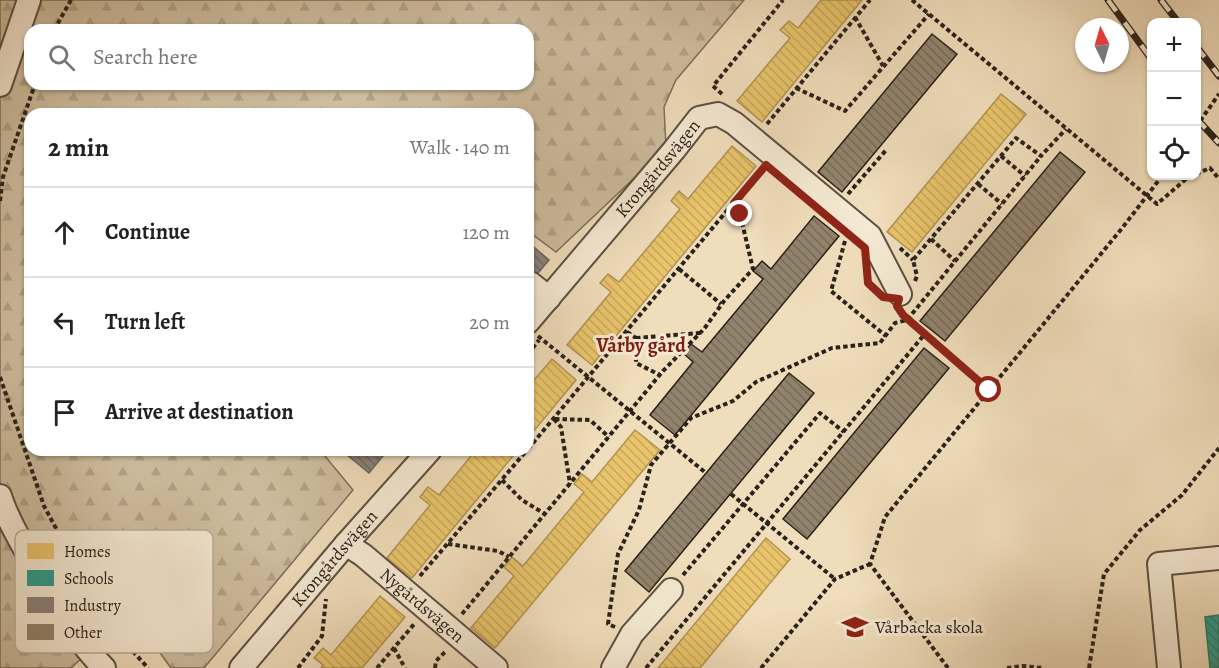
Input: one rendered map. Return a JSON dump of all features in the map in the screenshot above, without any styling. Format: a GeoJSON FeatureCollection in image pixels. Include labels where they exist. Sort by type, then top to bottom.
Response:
{"type":"FeatureCollection","features":[{"type":"Feature","properties":{"kind":"street"},"geometry":{"type":"LineString","coordinates":[[0,85],[29,0]]}},
{"type":"Feature","properties":{"kind":"street","name":"Krongårdsvägen"},"geometry":{"type":"LineString","coordinates":[[538,331],[549,298],[699,118],[718,114],[734,123],[870,236],[899,296]]}},
{"type":"Feature","properties":{"kind":"street"},"geometry":{"type":"LineString","coordinates":[[534,286],[549,298]]}},
{"type":"Feature","properties":{"kind":"street","name":"Krongårdsvägen"},"geometry":{"type":"LineString","coordinates":[[241,668],[346,544],[425,456]]}},
{"type":"Feature","properties":{"kind":"street"},"geometry":{"type":"LineString","coordinates":[[0,496],[6,515],[15,531]]}},
{"type":"Feature","properties":{"kind":"street","name":"Nygårdsvägen"},"geometry":{"type":"LineString","coordinates":[[346,544],[363,555],[496,668]]}},
{"type":"Feature","properties":{"kind":"street"},"geometry":{"type":"LineString","coordinates":[[1169,668],[1159,564],[1219,558]]}},
{"type":"Feature","properties":{"kind":"street"},"geometry":{"type":"LineString","coordinates":[[613,668],[632,634],[671,590]]}},
{"type":"Feature","properties":{"kind":"street"},"geometry":{"type":"LineString","coordinates":[[90,653],[104,668]]}},
{"type":"Feature","properties":{"kind":"path"},"geometry":{"type":"LineString","coordinates":[[57,24],[71,0]]}},
{"type":"Feature","properties":{"kind":"path"},"geometry":{"type":"LineString","coordinates":[[729,100],[713,86],[783,0]]}},
{"type":"Feature","properties":{"kind":"path"},"geometry":{"type":"LineString","coordinates":[[762,129],[870,0]]}},
{"type":"Feature","properties":{"kind":"path"},"geometry":{"type":"LineString","coordinates":[[912,0],[1157,204],[1185,180]]}},
{"type":"Feature","properties":{"kind":"path"},"geometry":{"type":"LineString","coordinates":[[796,88],[845,111],[929,14]]}},
{"type":"Feature","properties":{"kind":"path"},"geometry":{"type":"LineString","coordinates":[[855,17],[883,66]]}},
{"type":"Feature","properties":{"kind":"path"},"geometry":{"type":"LineString","coordinates":[[27,108],[33,90]]}},
{"type":"Feature","properties":{"kind":"path"},"geometry":{"type":"LineString","coordinates":[[1198,126],[1219,94]]}},
{"type":"Feature","properties":{"kind":"path"},"geometry":{"type":"LineString","coordinates":[[0,201],[3,177],[24,116]]}},
{"type":"Feature","properties":{"kind":"path"},"geometry":{"type":"LineString","coordinates":[[608,624],[618,554],[639,510],[651,465],[691,418],[733,401],[756,382],[832,348],[880,343],[895,323],[907,320],[1041,156],[1066,129]]}},
{"type":"Feature","properties":{"kind":"path"},"geometry":{"type":"LineString","coordinates":[[914,260],[1016,138],[1041,156]]}},
{"type":"Feature","properties":{"kind":"path"},"geometry":{"type":"LineString","coordinates":[[844,199],[887,149]]}},
{"type":"Feature","properties":{"kind":"path"},"geometry":{"type":"LineString","coordinates":[[1001,156],[1026,176]]}},
{"type":"Feature","properties":{"kind":"path"},"geometry":{"type":"LineString","coordinates":[[534,443],[766,165]]}},
{"type":"Feature","properties":{"kind":"path"},"geometry":{"type":"LineString","coordinates":[[1201,172],[1210,168],[1219,179]]}},
{"type":"Feature","properties":{"kind":"path"},"geometry":{"type":"LineString","coordinates":[[761,668],[835,579],[870,564],[885,517],[1159,180]]}},
{"type":"Feature","properties":{"kind":"path"},"geometry":{"type":"LineString","coordinates":[[978,184],[1002,204]]}},
{"type":"Feature","properties":{"kind":"path"},"geometry":{"type":"LineString","coordinates":[[460,616],[660,375],[700,333],[721,304],[753,269],[740,214],[734,203]]}},
{"type":"Feature","properties":{"kind":"path"},"geometry":{"type":"LineString","coordinates":[[847,233],[831,291],[886,336]]}},
{"type":"Feature","properties":{"kind":"path"},"geometry":{"type":"LineString","coordinates":[[931,239],[955,261]]}},
{"type":"Feature","properties":{"kind":"path"},"geometry":{"type":"LineString","coordinates":[[896,245],[914,260],[917,276],[911,290],[899,296],[897,306],[907,320],[989,390]]}},
{"type":"Feature","properties":{"kind":"path"},"geometry":{"type":"LineString","coordinates":[[680,269],[721,304]]}},
{"type":"Feature","properties":{"kind":"path"},"geometry":{"type":"LineString","coordinates":[[538,331],[706,473]]}},
{"type":"Feature","properties":{"kind":"path"},"geometry":{"type":"LineString","coordinates":[[627,332],[636,338],[700,333]]}},
{"type":"Feature","properties":{"kind":"path"},"geometry":{"type":"LineString","coordinates":[[646,668],[924,335]]}},
{"type":"Feature","properties":{"kind":"path"},"geometry":{"type":"LineString","coordinates":[[636,338],[636,363],[660,375]]}},
{"type":"Feature","properties":{"kind":"path"},"geometry":{"type":"LineString","coordinates":[[0,377],[24,447]]}},
{"type":"Feature","properties":{"kind":"path"},"geometry":{"type":"LineString","coordinates":[[671,590],[820,413],[844,432]]}},
{"type":"Feature","properties":{"kind":"path"},"geometry":{"type":"LineString","coordinates":[[554,419],[590,420],[609,437]]}},
{"type":"Feature","properties":{"kind":"path"},"geometry":{"type":"LineString","coordinates":[[554,419],[561,427],[570,484]]}},
{"type":"Feature","properties":{"kind":"path"},"geometry":{"type":"LineString","coordinates":[[1089,668],[1104,574],[1140,531],[1182,495],[1219,448]]}},
{"type":"Feature","properties":{"kind":"path"},"geometry":{"type":"LineString","coordinates":[[27,456],[44,506],[57,530]]}},
{"type":"Feature","properties":{"kind":"path"},"geometry":{"type":"LineString","coordinates":[[406,593],[523,456]]}},
{"type":"Feature","properties":{"kind":"path"},"geometry":{"type":"LineString","coordinates":[[502,480],[522,500],[545,514]]}},
{"type":"Feature","properties":{"kind":"path"},"geometry":{"type":"LineString","coordinates":[[730,494],[835,579]]}},
{"type":"Feature","properties":{"kind":"path"},"geometry":{"type":"LineString","coordinates":[[447,544],[498,551],[509,557]]}},
{"type":"Feature","properties":{"kind":"path"},"geometry":{"type":"LineString","coordinates":[[870,564],[948,668]]}},
{"type":"Feature","properties":{"kind":"path"},"geometry":{"type":"LineString","coordinates":[[298,668],[322,636],[326,598]]}},
{"type":"Feature","properties":{"kind":"path"},"geometry":{"type":"LineString","coordinates":[[377,668],[417,621]]}},
{"type":"Feature","properties":{"kind":"path"},"geometry":{"type":"LineString","coordinates":[[435,668],[436,661],[450,647]]}},
{"type":"Feature","properties":{"kind":"path"},"geometry":{"type":"LineString","coordinates":[[394,648],[405,668]]}},
{"type":"Feature","properties":{"kind":"path"},"geometry":{"type":"LineString","coordinates":[[134,653],[148,668]]}},
{"type":"Feature","properties":{"kind":"path"},"geometry":{"type":"LineString","coordinates":[[1007,668],[1023,666],[1043,668]]}},
{"type":"Feature","properties":{"kind":"green space"},"geometry":{"type":"Polygon","coordinates":[[[0,0],[744,0],[676,80],[664,107],[666,148],[556,252],[534,236],[534,108],[24,108],[24,456],[325,456],[353,490],[204,668],[171,668],[160,653],[213,653],[213,530],[15,530],[15,653],[87,653],[71,668],[0,668],[0,0]]]}},
{"type":"Feature","properties":{"kind":"building: Homes"},"geometry":{"type":"Polygon","coordinates":[[[821,0],[862,0],[762,122],[737,101],[790,38],[780,30],[789,21],[798,28],[821,0]]]}},
{"type":"Feature","properties":{"kind":"building: Homes"},"geometry":{"type":"Polygon","coordinates":[[[1001,94],[1026,114],[912,252],[887,232],[1001,94]]]}},
{"type":"Feature","properties":{"kind":"building: Homes"},"geometry":{"type":"Polygon","coordinates":[[[732,146],[756,166],[592,365],[567,345],[611,292],[600,283],[608,274],[619,282],[680,209],[671,201],[679,191],[688,199],[732,146]]]}},
{"type":"Feature","properties":{"kind":"building: Homes"},"geometry":{"type":"Polygon","coordinates":[[[552,359],[576,380],[534,431],[534,380],[552,359]]]}},
{"type":"Feature","properties":{"kind":"building: Homes"},"geometry":{"type":"Polygon","coordinates":[[[635,430],[660,450],[495,648],[471,628],[514,576],[504,567],[512,557],[523,566],[584,492],[574,484],[582,474],[592,482],[635,430]]]}},
{"type":"Feature","properties":{"kind":"building: Homes"},"geometry":{"type":"Polygon","coordinates":[[[471,456],[513,456],[412,578],[387,558],[430,505],[420,497],[428,487],[439,495],[471,456]]]}},
{"type":"Feature","properties":{"kind":"building: Homes"},"geometry":{"type":"Polygon","coordinates":[[[766,538],[790,559],[700,668],[658,668],[766,538]]]}},
{"type":"Feature","properties":{"kind":"building: Homes"},"geometry":{"type":"Polygon","coordinates":[[[380,596],[405,617],[362,668],[321,668],[323,665],[314,658],[323,648],[331,655],[380,596]]]}},
{"type":"Feature","properties":{"kind":"building: Schools"},"geometry":{"type":"Polygon","coordinates":[[[1219,615],[1219,668],[1210,668],[1205,617],[1219,615]]]}},
{"type":"Feature","properties":{"kind":"building: Industry"},"geometry":{"type":"Polygon","coordinates":[[[534,247],[549,260],[534,278],[534,247]]]}},
{"type":"Feature","properties":{"kind":"building: Industry"},"geometry":{"type":"Polygon","coordinates":[[[348,456],[383,456],[369,473],[348,456]]]}},
{"type":"Feature","properties":{"kind":"building: Other"},"geometry":{"type":"Polygon","coordinates":[[[932,34],[957,54],[842,192],[818,172],[932,34]]]}},
{"type":"Feature","properties":{"kind":"building: Other"},"geometry":{"type":"Polygon","coordinates":[[[1060,152],[1085,172],[945,341],[920,321],[1060,152]]]}},
{"type":"Feature","properties":{"kind":"building: Other"},"geometry":{"type":"Polygon","coordinates":[[[814,216],[839,236],[675,435],[650,415],[693,362],[683,353],[691,344],[702,352],[763,279],[753,271],[762,261],[771,269],[814,216]]]}},
{"type":"Feature","properties":{"kind":"building: Other"},"geometry":{"type":"Polygon","coordinates":[[[924,348],[949,368],[807,539],[783,519],[924,348]]]}},
{"type":"Feature","properties":{"kind":"building: Other"},"geometry":{"type":"Polygon","coordinates":[[[789,373],[814,393],[649,592],[625,571],[789,373]]]}},
{"type":"Feature","properties":{"kind":"railway"},"geometry":{"type":"LineString","coordinates":[[1108,0],[1147,53]]}},
{"type":"Feature","properties":{"kind":"railway"},"geometry":{"type":"LineString","coordinates":[[1161,0],[1175,18]]}},
{"type":"Feature","properties":{"kind":"railway"},"geometry":{"type":"LineString","coordinates":[[1201,53],[1219,76]]}},
{"type":"Feature","properties":{"kind":"railway"},"geometry":{"type":"LineString","coordinates":[[1201,123],[1219,143]]}},
{"type":"Feature","properties":{"kind":"place","name":"Vårbacka skola"},"geometry":{"type":"Point","coordinates":[855,627]}},
{"type":"Feature","properties":{"kind":"district","name":"Vårby gård"},"geometry":{"type":"Point","coordinates":[641,345]}},
{"type":"Feature","properties":{"kind":"route"},"geometry":{"type":"LineString","coordinates":[[740,214],[734,203],[766,165],[865,248],[868,283],[883,297],[899,299],[897,306],[903,315],[989,390]]}}]}
